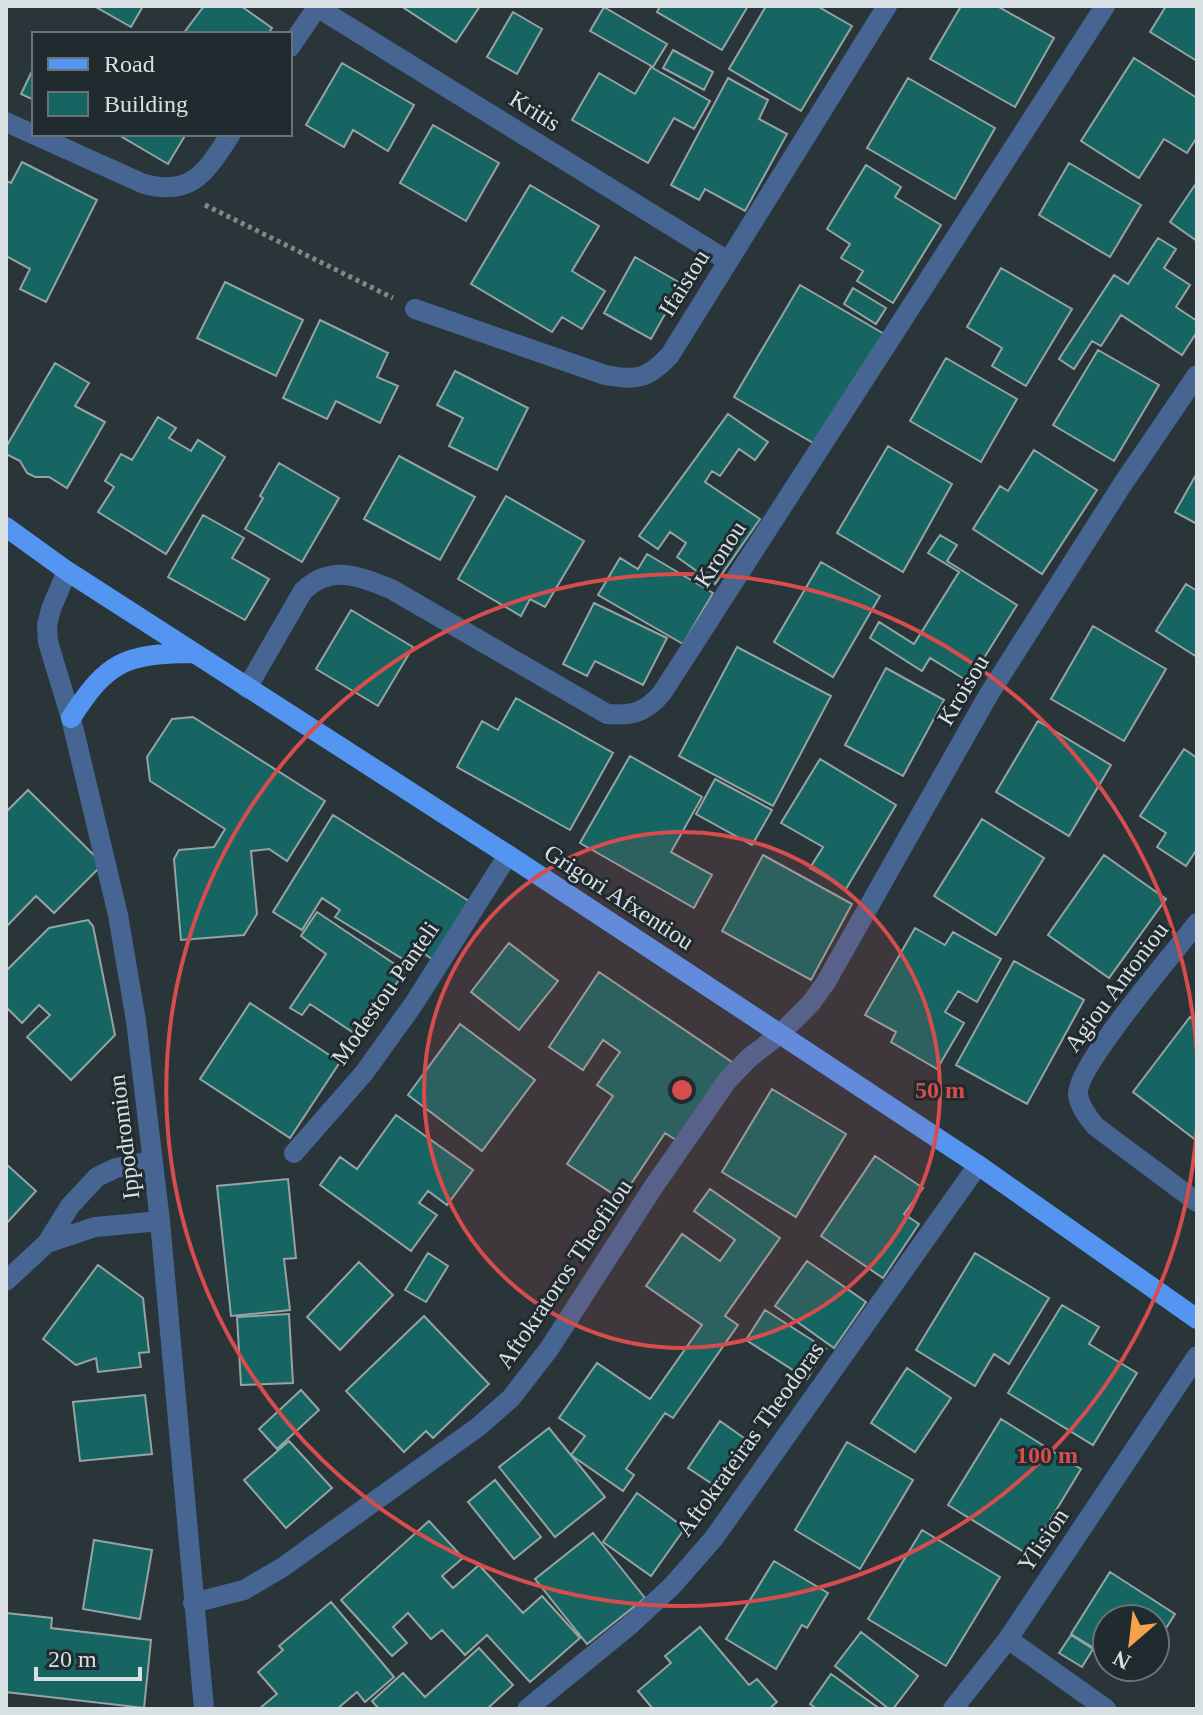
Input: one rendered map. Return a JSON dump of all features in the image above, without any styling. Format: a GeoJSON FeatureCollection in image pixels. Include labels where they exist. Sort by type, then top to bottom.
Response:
{"type":"FeatureCollection","features":[{"type":"Feature","properties":{"kind":"main road","name":"Grigori Afxentiou"},"geometry":{"type":"LineString","coordinates":[[6,527],[67,571],[508,855],[978,1165],[1197,1319]]}},
{"type":"Feature","properties":{"kind":"main road"},"geometry":{"type":"LineString","coordinates":[[71,718],[94,685],[112,668],[161,653],[192,653]]}},
{"type":"Feature","properties":{"kind":"street","name":"Kritis"},"geometry":{"type":"LineString","coordinates":[[316,6],[728,261]]}},
{"type":"Feature","properties":{"kind":"street"},"geometry":{"type":"LineString","coordinates":[[292,44],[316,6]]}},
{"type":"Feature","properties":{"kind":"street","name":"Ifaistou"},"geometry":{"type":"LineString","coordinates":[[415,309],[605,375],[639,378],[656,370],[670,355],[887,6]]}},
{"type":"Feature","properties":{"kind":"street","name":"Kronou"},"geometry":{"type":"LineString","coordinates":[[247,688],[303,591],[315,579],[334,574],[371,581],[391,589],[607,714],[631,716],[649,707],[662,693],[1105,6]]}},
{"type":"Feature","properties":{"kind":"street"},"geometry":{"type":"LineString","coordinates":[[6,122],[32,134]]}},
{"type":"Feature","properties":{"kind":"street"},"geometry":{"type":"LineString","coordinates":[[37,136],[144,184],[163,189],[190,184],[210,165],[230,136]]}},
{"type":"Feature","properties":{"kind":"street","name":"Kroisou"},"geometry":{"type":"LineString","coordinates":[[780,1034],[811,1003],[826,982],[989,694],[1122,485],[1197,375]]}},
{"type":"Feature","properties":{"kind":"street","name":"Ippodromion"},"geometry":{"type":"LineString","coordinates":[[67,571],[56,592],[47,625],[48,642],[71,718],[118,915],[136,1021],[160,1221],[204,1709]]}},
{"type":"Feature","properties":{"kind":"street","name":"Modestou Panteli"},"geometry":{"type":"LineString","coordinates":[[294,1153],[364,1073],[413,1005],[508,855]]}},
{"type":"Feature","properties":{"kind":"street","name":"Agiou Antoniou"},"geometry":{"type":"LineString","coordinates":[[1197,923],[1099,1050],[1083,1074],[1078,1092],[1083,1110],[1095,1126],[1197,1202]]}},
{"type":"Feature","properties":{"kind":"street","name":"Aftokratoros Theofilou"},"geometry":{"type":"LineString","coordinates":[[193,1603],[244,1590],[283,1567],[478,1427],[511,1398],[549,1349],[652,1189],[727,1081],[749,1058],[780,1034]]}},
{"type":"Feature","properties":{"kind":"street"},"geometry":{"type":"LineString","coordinates":[[6,1281],[47,1243],[70,1206],[97,1177],[116,1168],[152,1161]]}},
{"type":"Feature","properties":{"kind":"street","name":"Aftokrateiras Theodoras"},"geometry":{"type":"LineString","coordinates":[[527,1709],[641,1615],[672,1586],[714,1538],[978,1165]]}},
{"type":"Feature","properties":{"kind":"street"},"geometry":{"type":"LineString","coordinates":[[47,1243],[95,1227],[160,1221]]}},
{"type":"Feature","properties":{"kind":"street","name":"Ylision"},"geometry":{"type":"LineString","coordinates":[[953,1709],[1008,1639],[1197,1356]]}},
{"type":"Feature","properties":{"kind":"street"},"geometry":{"type":"LineString","coordinates":[[1179,1387],[1197,1399]]}},
{"type":"Feature","properties":{"kind":"street"},"geometry":{"type":"LineString","coordinates":[[1008,1639],[1106,1709]]}},
{"type":"Feature","properties":{"kind":"path"},"geometry":{"type":"LineString","coordinates":[[180,186],[207,207],[415,309]]}},
{"type":"Feature","properties":{"kind":"building"},"geometry":{"type":"Polygon","coordinates":[[[94,6],[143,6],[131,27],[94,6]]]}},
{"type":"Feature","properties":{"kind":"building"},"geometry":{"type":"Polygon","coordinates":[[[204,6],[241,6],[272,28],[269,32],[184,32],[204,6]]]}},
{"type":"Feature","properties":{"kind":"building"},"geometry":{"type":"Polygon","coordinates":[[[401,6],[480,6],[456,42],[401,6]]]}},
{"type":"Feature","properties":{"kind":"building"},"geometry":{"type":"Polygon","coordinates":[[[660,6],[748,6],[722,50],[657,12],[660,6]]]}},
{"type":"Feature","properties":{"kind":"building"},"geometry":{"type":"Polygon","coordinates":[[[766,6],[817,6],[852,26],[801,111],[729,69],[766,6]]]}},
{"type":"Feature","properties":{"kind":"building"},"geometry":{"type":"Polygon","coordinates":[[[961,6],[997,6],[1054,38],[1015,107],[930,59],[961,6]]]}},
{"type":"Feature","properties":{"kind":"building"},"geometry":{"type":"Polygon","coordinates":[[[1166,6],[1197,6],[1197,61],[1150,32],[1166,6]]]}},
{"type":"Feature","properties":{"kind":"building"},"geometry":{"type":"Polygon","coordinates":[[[604,7],[667,44],[653,67],[590,31],[604,7]]]}},
{"type":"Feature","properties":{"kind":"building"},"geometry":{"type":"Polygon","coordinates":[[[513,12],[542,29],[517,74],[487,57],[513,12]]]}},
{"type":"Feature","properties":{"kind":"building"},"geometry":{"type":"Polygon","coordinates":[[[673,50],[713,72],[704,90],[663,68],[673,50]]]}},
{"type":"Feature","properties":{"kind":"building"},"geometry":{"type":"Polygon","coordinates":[[[1134,58],[1197,98],[1197,137],[1187,153],[1164,139],[1139,178],[1081,141],[1134,58]]]}},
{"type":"Feature","properties":{"kind":"building"},"geometry":{"type":"Polygon","coordinates":[[[342,63],[414,105],[388,151],[353,130],[344,147],[306,125],[342,63]]]}},
{"type":"Feature","properties":{"kind":"building"},"geometry":{"type":"Polygon","coordinates":[[[651,67],[710,101],[694,129],[674,118],[648,163],[572,120],[599,73],[635,94],[651,67]]]}},
{"type":"Feature","properties":{"kind":"building"},"geometry":{"type":"Polygon","coordinates":[[[32,71],[32,99],[21,94],[32,71]]]}},
{"type":"Feature","properties":{"kind":"building"},"geometry":{"type":"Polygon","coordinates":[[[728,78],[768,100],[759,119],[787,134],[745,211],[705,189],[699,200],[671,185],[728,78]]]}},
{"type":"Feature","properties":{"kind":"building"},"geometry":{"type":"Polygon","coordinates":[[[908,78],[995,128],[955,199],[867,148],[908,78]]]}},
{"type":"Feature","properties":{"kind":"building"},"geometry":{"type":"Polygon","coordinates":[[[433,125],[499,163],[466,221],[400,183],[433,125]]]}},
{"type":"Feature","properties":{"kind":"building"},"geometry":{"type":"Polygon","coordinates":[[[120,136],[185,136],[168,164],[120,136]]]}},
{"type":"Feature","properties":{"kind":"building"},"geometry":{"type":"Polygon","coordinates":[[[22,162],[97,200],[46,302],[20,289],[30,269],[6,256],[6,181],[11,183],[22,162]]]}},
{"type":"Feature","properties":{"kind":"building"},"geometry":{"type":"Polygon","coordinates":[[[1069,163],[1141,205],[1110,257],[1039,215],[1069,163]]]}},
{"type":"Feature","properties":{"kind":"building"},"geometry":{"type":"Polygon","coordinates":[[[866,165],[901,187],[895,197],[941,225],[893,303],[857,281],[863,271],[841,258],[850,244],[827,229],[866,165]]]}},
{"type":"Feature","properties":{"kind":"building"},"geometry":{"type":"Polygon","coordinates":[[[1197,182],[1197,241],[1170,222],[1197,182]]]}},
{"type":"Feature","properties":{"kind":"building"},"geometry":{"type":"Polygon","coordinates":[[[530,185],[599,226],[572,271],[605,291],[582,329],[562,317],[552,332],[471,284],[530,185]]]}},
{"type":"Feature","properties":{"kind":"building"},"geometry":{"type":"Polygon","coordinates":[[[1158,238],[1176,249],[1164,268],[1190,285],[1176,307],[1197,321],[1197,332],[1182,355],[1121,315],[1101,346],[1092,341],[1074,369],[1059,359],[1114,275],[1128,284],[1158,238]]]}},
{"type":"Feature","properties":{"kind":"building"},"geometry":{"type":"Polygon","coordinates":[[[635,257],[682,284],[651,339],[604,313],[635,257]]]}},
{"type":"Feature","properties":{"kind":"building"},"geometry":{"type":"Polygon","coordinates":[[[1001,268],[1072,309],[1026,386],[992,366],[1002,348],[967,327],[1001,268]]]}},
{"type":"Feature","properties":{"kind":"building"},"geometry":{"type":"Polygon","coordinates":[[[225,282],[303,320],[276,376],[197,338],[225,282]]]}},
{"type":"Feature","properties":{"kind":"building"},"geometry":{"type":"Polygon","coordinates":[[[800,285],[886,335],[820,447],[734,397],[800,285]]]}},
{"type":"Feature","properties":{"kind":"building"},"geometry":{"type":"Polygon","coordinates":[[[853,288],[886,308],[876,324],[844,304],[853,288]]]}},
{"type":"Feature","properties":{"kind":"building"},"geometry":{"type":"Polygon","coordinates":[[[320,320],[388,353],[377,377],[398,386],[380,423],[336,401],[327,419],[283,398],[320,320]]]}},
{"type":"Feature","properties":{"kind":"building"},"geometry":{"type":"Polygon","coordinates":[[[1098,350],[1159,385],[1114,461],[1053,425],[1098,350]]]}},
{"type":"Feature","properties":{"kind":"building"},"geometry":{"type":"Polygon","coordinates":[[[946,358],[1017,399],[981,462],[910,421],[946,358]]]}},
{"type":"Feature","properties":{"kind":"building"},"geometry":{"type":"Polygon","coordinates":[[[55,363],[89,383],[75,406],[105,422],[67,488],[49,477],[35,477],[27,473],[20,461],[6,454],[6,447],[55,363]]]}},
{"type":"Feature","properties":{"kind":"building"},"geometry":{"type":"Polygon","coordinates":[[[455,371],[528,408],[497,470],[449,446],[463,418],[437,405],[455,371]]]}},
{"type":"Feature","properties":{"kind":"building"},"geometry":{"type":"Polygon","coordinates":[[[728,414],[768,442],[755,460],[739,449],[720,476],[712,471],[705,482],[760,519],[715,584],[677,557],[686,543],[670,532],[658,549],[639,536],[728,414]]]}},
{"type":"Feature","properties":{"kind":"building"},"geometry":{"type":"Polygon","coordinates":[[[158,417],[176,428],[169,438],[191,451],[198,440],[225,457],[166,554],[98,512],[114,487],[105,481],[121,454],[132,460],[158,417]]]}},
{"type":"Feature","properties":{"kind":"building"},"geometry":{"type":"Polygon","coordinates":[[[888,446],[952,484],[903,572],[837,533],[888,446]]]}},
{"type":"Feature","properties":{"kind":"building"},"geometry":{"type":"Polygon","coordinates":[[[1034,450],[1097,490],[1042,574],[973,529],[1000,486],[1008,491],[1034,450]]]}},
{"type":"Feature","properties":{"kind":"building"},"geometry":{"type":"Polygon","coordinates":[[[399,456],[475,497],[440,560],[364,519],[399,456]]]}},
{"type":"Feature","properties":{"kind":"building"},"geometry":{"type":"Polygon","coordinates":[[[279,463],[339,498],[302,562],[245,529],[279,463]]]}},
{"type":"Feature","properties":{"kind":"building"},"geometry":{"type":"Polygon","coordinates":[[[1197,473],[1197,524],[1175,512],[1197,473]]]}},
{"type":"Feature","properties":{"kind":"building"},"geometry":{"type":"Polygon","coordinates":[[[506,496],[584,541],[545,607],[530,599],[521,616],[458,579],[506,496]]]}},
{"type":"Feature","properties":{"kind":"building"},"geometry":{"type":"Polygon","coordinates":[[[203,515],[244,538],[232,558],[269,579],[245,620],[168,577],[203,515]]]}},
{"type":"Feature","properties":{"kind":"building"},"geometry":{"type":"Polygon","coordinates":[[[940,535],[957,545],[947,561],[1017,605],[969,682],[930,658],[922,671],[870,638],[879,622],[914,644],[959,572],[928,553],[940,535]]]}},
{"type":"Feature","properties":{"kind":"building"},"geometry":{"type":"Polygon","coordinates":[[[647,554],[713,593],[683,644],[598,595],[620,558],[638,569],[647,554]]]}},
{"type":"Feature","properties":{"kind":"building"},"geometry":{"type":"Polygon","coordinates":[[[821,562],[880,596],[833,677],[774,642],[821,562]]]}},
{"type":"Feature","properties":{"kind":"building"},"geometry":{"type":"Polygon","coordinates":[[[1186,584],[1197,591],[1197,657],[1156,631],[1186,584]]]}},
{"type":"Feature","properties":{"kind":"building"},"geometry":{"type":"Polygon","coordinates":[[[594,603],[667,638],[643,685],[595,661],[587,676],[563,664],[594,603]]]}},
{"type":"Feature","properties":{"kind":"building"},"geometry":{"type":"Polygon","coordinates":[[[351,610],[413,647],[378,706],[316,669],[351,610]]]}},
{"type":"Feature","properties":{"kind":"building"},"geometry":{"type":"Polygon","coordinates":[[[1093,626],[1166,669],[1124,741],[1051,699],[1093,626]]]}},
{"type":"Feature","properties":{"kind":"building"},"geometry":{"type":"Polygon","coordinates":[[[737,647],[831,696],[773,806],[679,756],[737,647]]]}},
{"type":"Feature","properties":{"kind":"building"},"geometry":{"type":"Polygon","coordinates":[[[886,668],[944,700],[903,776],[845,745],[886,668]]]}},
{"type":"Feature","properties":{"kind":"building"},"geometry":{"type":"Polygon","coordinates":[[[516,698],[613,753],[570,830],[457,767],[482,721],[498,730],[516,698]]]}},
{"type":"Feature","properties":{"kind":"building"},"geometry":{"type":"Polygon","coordinates":[[[193,717],[325,801],[287,861],[269,849],[251,851],[257,914],[244,935],[181,940],[174,859],[179,850],[214,847],[225,829],[150,781],[147,757],[172,719],[193,717]]]}},
{"type":"Feature","properties":{"kind":"building"},"geometry":{"type":"Polygon","coordinates":[[[1038,721],[1111,765],[1069,836],[996,792],[1038,721]]]}},
{"type":"Feature","properties":{"kind":"building"},"geometry":{"type":"Polygon","coordinates":[[[1184,749],[1197,758],[1197,849],[1186,866],[1157,847],[1166,833],[1140,816],[1184,749]]]}},
{"type":"Feature","properties":{"kind":"building"},"geometry":{"type":"Polygon","coordinates":[[[630,756],[702,797],[671,852],[712,875],[694,908],[580,843],[630,756]]]}},
{"type":"Feature","properties":{"kind":"building"},"geometry":{"type":"Polygon","coordinates":[[[820,759],[896,805],[846,889],[810,868],[823,847],[781,823],[820,759]]]}},
{"type":"Feature","properties":{"kind":"building"},"geometry":{"type":"Polygon","coordinates":[[[715,779],[772,810],[752,845],[696,814],[715,779]]]}},
{"type":"Feature","properties":{"kind":"building"},"geometry":{"type":"Polygon","coordinates":[[[28,790],[103,864],[54,913],[36,896],[6,927],[6,812],[28,790]]]}},
{"type":"Feature","properties":{"kind":"building"},"geometry":{"type":"Polygon","coordinates":[[[333,815],[472,903],[435,961],[414,947],[406,961],[335,917],[340,910],[322,898],[302,930],[273,912],[333,815]]]}},
{"type":"Feature","properties":{"kind":"building"},"geometry":{"type":"Polygon","coordinates":[[[982,819],[1044,858],[996,935],[934,896],[982,819]]]}},
{"type":"Feature","properties":{"kind":"building"},"geometry":{"type":"Polygon","coordinates":[[[763,855],[852,904],[811,980],[722,931],[763,855]]]}},
{"type":"Feature","properties":{"kind":"building"},"geometry":{"type":"Polygon","coordinates":[[[1104,855],[1166,899],[1109,978],[1048,935],[1104,855]]]}},
{"type":"Feature","properties":{"kind":"building"},"geometry":{"type":"Polygon","coordinates":[[[317,912],[405,971],[360,1037],[310,1004],[302,1015],[290,1008],[326,954],[301,936],[317,912]]]}},
{"type":"Feature","properties":{"kind":"building"},"geometry":{"type":"Polygon","coordinates":[[[88,920],[93,926],[115,1035],[71,1080],[27,1037],[50,1015],[39,1005],[22,1023],[6,1007],[6,971],[49,928],[88,920]]]}},
{"type":"Feature","properties":{"kind":"building"},"geometry":{"type":"Polygon","coordinates":[[[915,928],[945,945],[953,932],[1001,959],[977,1002],[958,991],[945,1012],[964,1023],[937,1069],[891,1042],[896,1032],[865,1015],[915,928]]]}},
{"type":"Feature","properties":{"kind":"building"},"geometry":{"type":"Polygon","coordinates":[[[509,943],[558,981],[519,1030],[471,992],[509,943]]]}},
{"type":"Feature","properties":{"kind":"building"},"geometry":{"type":"Polygon","coordinates":[[[1014,961],[1084,1000],[1027,1104],[956,1065],[1014,961]]]}},
{"type":"Feature","properties":{"kind":"building"},"geometry":{"type":"Polygon","coordinates":[[[599,972],[732,1062],[679,1142],[665,1133],[621,1199],[567,1164],[613,1096],[597,1085],[620,1052],[603,1040],[583,1070],[549,1047],[599,972]]]}},
{"type":"Feature","properties":{"kind":"building"},"geometry":{"type":"Polygon","coordinates":[[[250,1003],[340,1062],[290,1138],[200,1079],[250,1003]]]}},
{"type":"Feature","properties":{"kind":"building"},"geometry":{"type":"Polygon","coordinates":[[[1190,1017],[1197,1022],[1197,1141],[1133,1092],[1190,1017]]]}},
{"type":"Feature","properties":{"kind":"building"},"geometry":{"type":"Polygon","coordinates":[[[460,1024],[535,1080],[482,1151],[408,1095],[460,1024]]]}},
{"type":"Feature","properties":{"kind":"building"},"geometry":{"type":"Polygon","coordinates":[[[772,1089],[846,1134],[796,1217],[722,1172],[772,1089]]]}},
{"type":"Feature","properties":{"kind":"building"},"geometry":{"type":"Polygon","coordinates":[[[396,1115],[473,1170],[447,1205],[428,1191],[419,1203],[437,1215],[411,1251],[320,1185],[340,1157],[357,1169],[396,1115]]]}},
{"type":"Feature","properties":{"kind":"building"},"geometry":{"type":"Polygon","coordinates":[[[875,1156],[923,1188],[904,1214],[919,1224],[883,1278],[821,1236],[875,1156]]]}},
{"type":"Feature","properties":{"kind":"building"},"geometry":{"type":"Polygon","coordinates":[[[6,1164],[36,1191],[6,1224],[6,1164]]]}},
{"type":"Feature","properties":{"kind":"building"},"geometry":{"type":"Polygon","coordinates":[[[288,1179],[296,1258],[284,1259],[290,1310],[231,1316],[217,1186],[288,1179]]]}},
{"type":"Feature","properties":{"kind":"building"},"geometry":{"type":"Polygon","coordinates":[[[710,1189],[780,1238],[725,1316],[738,1325],[673,1418],[665,1413],[626,1469],[634,1475],[623,1491],[571,1455],[585,1436],[559,1418],[597,1363],[650,1399],[702,1325],[646,1286],[682,1234],[720,1261],[735,1240],[694,1211],[710,1189]]]}},
{"type":"Feature","properties":{"kind":"building"},"geometry":{"type":"Polygon","coordinates":[[[428,1253],[448,1266],[426,1302],[405,1290],[428,1253]]]}},
{"type":"Feature","properties":{"kind":"building"},"geometry":{"type":"Polygon","coordinates":[[[975,1253],[1049,1298],[1009,1364],[994,1354],[975,1386],[916,1350],[975,1253]]]}},
{"type":"Feature","properties":{"kind":"building"},"geometry":{"type":"Polygon","coordinates":[[[807,1261],[866,1302],[834,1348],[775,1306],[807,1261]]]}},
{"type":"Feature","properties":{"kind":"building"},"geometry":{"type":"Polygon","coordinates":[[[359,1262],[393,1295],[340,1350],[307,1317],[359,1262]]]}},
{"type":"Feature","properties":{"kind":"building"},"geometry":{"type":"Polygon","coordinates":[[[98,1265],[143,1298],[149,1352],[139,1353],[141,1367],[98,1372],[96,1358],[76,1365],[43,1339],[98,1265]]]}},
{"type":"Feature","properties":{"kind":"building"},"geometry":{"type":"Polygon","coordinates":[[[1062,1305],[1099,1327],[1089,1344],[1137,1373],[1093,1445],[1008,1393],[1062,1305]]]}},
{"type":"Feature","properties":{"kind":"building"},"geometry":{"type":"Polygon","coordinates":[[[765,1310],[826,1349],[807,1379],[746,1340],[765,1310]]]}},
{"type":"Feature","properties":{"kind":"building"},"geometry":{"type":"Polygon","coordinates":[[[289,1314],[293,1383],[241,1385],[237,1317],[289,1314]]]}},
{"type":"Feature","properties":{"kind":"building"},"geometry":{"type":"Polygon","coordinates":[[[424,1316],[489,1384],[433,1438],[426,1431],[404,1452],[346,1391],[424,1316]]]}},
{"type":"Feature","properties":{"kind":"building"},"geometry":{"type":"Polygon","coordinates":[[[907,1368],[951,1398],[915,1452],[871,1423],[907,1368]]]}},
{"type":"Feature","properties":{"kind":"building"},"geometry":{"type":"Polygon","coordinates":[[[301,1390],[319,1410],[277,1449],[259,1429],[301,1390]]]}},
{"type":"Feature","properties":{"kind":"building"},"geometry":{"type":"Polygon","coordinates":[[[145,1395],[152,1454],[80,1461],[73,1402],[145,1395]]]}},
{"type":"Feature","properties":{"kind":"building"},"geometry":{"type":"Polygon","coordinates":[[[1001,1419],[1081,1469],[1029,1555],[948,1505],[1001,1419]]]}},
{"type":"Feature","properties":{"kind":"building"},"geometry":{"type":"Polygon","coordinates":[[[720,1421],[751,1443],[720,1489],[688,1468],[720,1421]]]}},
{"type":"Feature","properties":{"kind":"building"},"geometry":{"type":"Polygon","coordinates":[[[549,1428],[605,1497],[555,1537],[499,1467],[549,1428]]]}},
{"type":"Feature","properties":{"kind":"building"},"geometry":{"type":"Polygon","coordinates":[[[289,1441],[332,1488],[286,1528],[244,1480],[289,1441]]]}},
{"type":"Feature","properties":{"kind":"building"},"geometry":{"type":"Polygon","coordinates":[[[847,1442],[913,1480],[860,1569],[795,1530],[847,1442]]]}},
{"type":"Feature","properties":{"kind":"building"},"geometry":{"type":"Polygon","coordinates":[[[495,1480],[541,1537],[514,1559],[468,1502],[495,1480]]]}},
{"type":"Feature","properties":{"kind":"building"},"geometry":{"type":"Polygon","coordinates":[[[637,1493],[685,1528],[651,1576],[603,1542],[637,1493]]]}},
{"type":"Feature","properties":{"kind":"building"},"geometry":{"type":"Polygon","coordinates":[[[429,1521],[463,1558],[442,1576],[453,1588],[479,1565],[523,1613],[542,1596],[580,1638],[530,1682],[487,1635],[465,1655],[442,1630],[431,1639],[408,1613],[393,1627],[407,1643],[392,1656],[341,1600],[429,1521]]]}},
{"type":"Feature","properties":{"kind":"building"},"geometry":{"type":"Polygon","coordinates":[[[922,1530],[1000,1577],[946,1666],[868,1619],[922,1530]]]}},
{"type":"Feature","properties":{"kind":"building"},"geometry":{"type":"Polygon","coordinates":[[[593,1533],[645,1598],[587,1644],[535,1579],[593,1533]]]}},
{"type":"Feature","properties":{"kind":"building"},"geometry":{"type":"Polygon","coordinates":[[[94,1540],[152,1550],[140,1619],[83,1609],[94,1540]]]}},
{"type":"Feature","properties":{"kind":"building"},"geometry":{"type":"Polygon","coordinates":[[[774,1561],[828,1593],[807,1628],[802,1625],[776,1669],[726,1639],[774,1561]]]}},
{"type":"Feature","properties":{"kind":"building"},"geometry":{"type":"Polygon","coordinates":[[[1110,1572],[1158,1603],[1091,1603],[1091,1646],[1071,1634],[1110,1572]]]}},
{"type":"Feature","properties":{"kind":"building"},"geometry":{"type":"Polygon","coordinates":[[[331,1602],[394,1677],[365,1702],[357,1692],[337,1709],[259,1709],[277,1694],[258,1672],[283,1650],[279,1646],[331,1602]]]}},
{"type":"Feature","properties":{"kind":"building"},"geometry":{"type":"Polygon","coordinates":[[[6,1613],[52,1618],[51,1628],[151,1640],[144,1708],[6,1692],[6,1613]]]}},
{"type":"Feature","properties":{"kind":"building"},"geometry":{"type":"Polygon","coordinates":[[[700,1627],[749,1685],[757,1679],[777,1702],[769,1709],[653,1709],[638,1691],[671,1663],[665,1656],[700,1627]]]}},
{"type":"Feature","properties":{"kind":"building"},"geometry":{"type":"Polygon","coordinates":[[[861,1632],[918,1676],[893,1709],[835,1666],[861,1632]]]}},
{"type":"Feature","properties":{"kind":"building"},"geometry":{"type":"Polygon","coordinates":[[[1071,1635],[1091,1648],[1082,1667],[1059,1653],[1071,1635]]]}},
{"type":"Feature","properties":{"kind":"building"},"geometry":{"type":"Polygon","coordinates":[[[479,1648],[513,1685],[487,1709],[379,1709],[372,1701],[403,1673],[425,1697],[479,1648]]]}},
{"type":"Feature","properties":{"kind":"building"},"geometry":{"type":"Polygon","coordinates":[[[831,1674],[880,1709],[817,1709],[810,1704],[831,1674]]]}}]}
